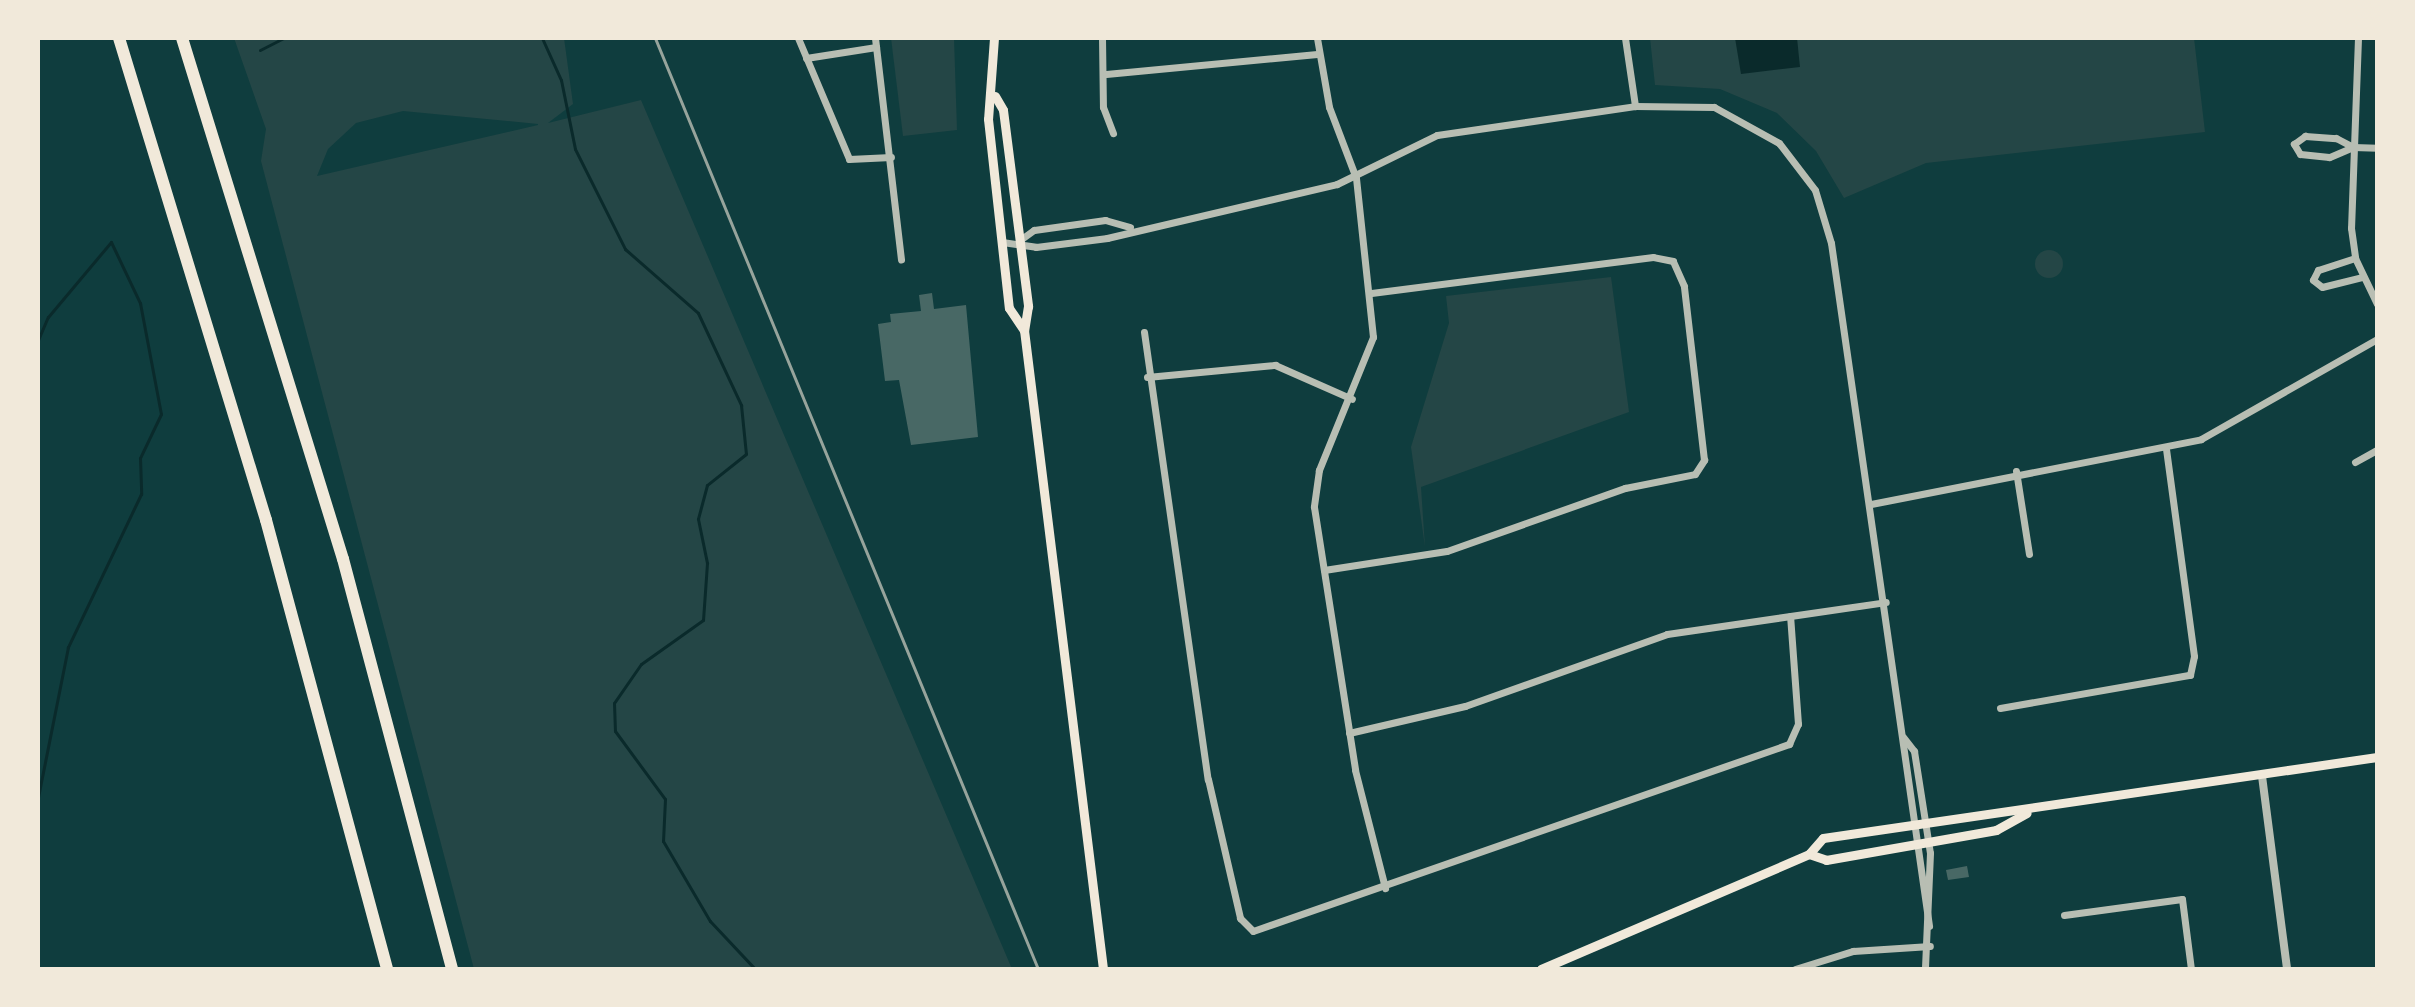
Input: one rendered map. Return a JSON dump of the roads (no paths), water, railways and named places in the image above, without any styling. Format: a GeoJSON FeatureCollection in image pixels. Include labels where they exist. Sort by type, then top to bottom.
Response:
{"type":"FeatureCollection","features":[{"type":"Feature","properties":{"kind":"highway"},"geometry":{"type":"LineString","coordinates":[[119,38],[266,520],[387,969]]}},
{"type":"Feature","properties":{"kind":"highway"},"geometry":{"type":"LineString","coordinates":[[182,38],[343,559],[452,969]]}},
{"type":"Feature","properties":{"kind":"main road"},"geometry":{"type":"LineString","coordinates":[[994,38],[995,96],[988,119],[1009,308],[1024,330]]}},
{"type":"Feature","properties":{"kind":"main road"},"geometry":{"type":"LineString","coordinates":[[995,96],[1003,110],[1020,240],[1024,330],[1103,969]]}},
{"type":"Feature","properties":{"kind":"main road"},"geometry":{"type":"LineString","coordinates":[[1541,969],[1809,854],[1823,838],[1926,818],[1993,809],[2027,813],[2377,757]]}},
{"type":"Feature","properties":{"kind":"main road"},"geometry":{"type":"LineString","coordinates":[[1809,854],[1826,860],[1913,840],[1996,830],[2027,813]]}},
{"type":"Feature","properties":{"kind":"street"},"geometry":{"type":"LineString","coordinates":[[798,38],[849,159],[891,157]]}},
{"type":"Feature","properties":{"kind":"street"},"geometry":{"type":"LineString","coordinates":[[1102,38],[1106,74],[1103,107],[1113,133]]}},
{"type":"Feature","properties":{"kind":"street"},"geometry":{"type":"LineString","coordinates":[[1317,38],[1317,54],[1356,178],[1371,293],[1370,356],[1315,492],[1349,733],[1385,888]]}},
{"type":"Feature","properties":{"kind":"street"},"geometry":{"type":"LineString","coordinates":[[1625,38],[1635,106]]}},
{"type":"Feature","properties":{"kind":"street"},"geometry":{"type":"LineString","coordinates":[[2358,38],[2353,147],[2355,258],[2377,304]]}},
{"type":"Feature","properties":{"kind":"street"},"geometry":{"type":"LineString","coordinates":[[806,58],[875,42],[901,259]]}},
{"type":"Feature","properties":{"kind":"street"},"geometry":{"type":"LineString","coordinates":[[1106,74],[1317,54]]}},
{"type":"Feature","properties":{"kind":"street"},"geometry":{"type":"LineString","coordinates":[[1020,240],[1036,247],[1107,238],[1132,227],[1356,178],[1437,135],[1635,106],[1692,104],[1736,115],[1779,143],[1809,180],[1831,243],[1886,602],[1910,821],[1929,926]]}},
{"type":"Feature","properties":{"kind":"street"},"geometry":{"type":"LineString","coordinates":[[2353,147],[2329,157],[2300,154],[2294,144],[2305,136],[2353,147],[2377,148]]}},
{"type":"Feature","properties":{"kind":"street"},"geometry":{"type":"LineString","coordinates":[[1002,242],[1020,240],[1034,230],[1105,220],[1132,227]]}},
{"type":"Feature","properties":{"kind":"street"},"geometry":{"type":"LineString","coordinates":[[1324,570],[1447,551],[1625,488],[1695,474],[1704,460],[1684,286],[1673,261],[1653,257],[1371,293]]}},
{"type":"Feature","properties":{"kind":"street"},"geometry":{"type":"LineString","coordinates":[[2355,258],[2318,270],[2313,280],[2322,287],[2362,277]]}},
{"type":"Feature","properties":{"kind":"street"},"geometry":{"type":"LineString","coordinates":[[1144,332],[1147,377],[1208,779],[1240,918],[1253,931],[1270,931],[1789,744],[1798,724],[1790,616]]}},
{"type":"Feature","properties":{"kind":"street"},"geometry":{"type":"LineString","coordinates":[[1871,504],[2016,471],[2166,450],[2220,430],[2377,339]]}},
{"type":"Feature","properties":{"kind":"street"},"geometry":{"type":"LineString","coordinates":[[1147,377],[1275,365],[1352,399]]}},
{"type":"Feature","properties":{"kind":"street"},"geometry":{"type":"LineString","coordinates":[[2000,708],[2190,675],[2194,656],[2166,450]]}},
{"type":"Feature","properties":{"kind":"street"},"geometry":{"type":"LineString","coordinates":[[2355,462],[2377,450]]}},
{"type":"Feature","properties":{"kind":"street"},"geometry":{"type":"LineString","coordinates":[[2016,471],[2029,554]]}},
{"type":"Feature","properties":{"kind":"street"},"geometry":{"type":"LineString","coordinates":[[1349,733],[1465,706],[1667,634],[1886,602]]}},
{"type":"Feature","properties":{"kind":"street"},"geometry":{"type":"LineString","coordinates":[[1903,737],[1914,751],[1928,839],[1930,946],[1925,969]]}},
{"type":"Feature","properties":{"kind":"street"},"geometry":{"type":"LineString","coordinates":[[2262,776],[2287,969]]}},
{"type":"Feature","properties":{"kind":"street"},"geometry":{"type":"LineString","coordinates":[[2064,915],[2182,899],[2191,969]]}},
{"type":"Feature","properties":{"kind":"street"},"geometry":{"type":"LineString","coordinates":[[1795,969],[1853,951],[1930,946]]}},
{"type":"Feature","properties":{"kind":"waterway"},"geometry":{"type":"LineString","coordinates":[[260,50],[284,38]]}},
{"type":"Feature","properties":{"kind":"waterway"},"geometry":{"type":"LineString","coordinates":[[542,38],[561,80],[575,149],[625,249],[698,313],[741,405],[746,454],[707,485],[698,519],[707,563],[703,620],[641,664],[614,703],[615,731],[665,799],[663,841],[710,921],[755,969]]}},
{"type":"Feature","properties":{"kind":"waterway"},"geometry":{"type":"LineString","coordinates":[[38,340],[48,317],[111,242],[140,303],[161,414],[140,458],[141,494],[68,647],[38,797]]}},
{"type":"Feature","properties":{"kind":"railway"},"geometry":{"type":"LineString","coordinates":[[655,38],[1038,969]]}}]}
